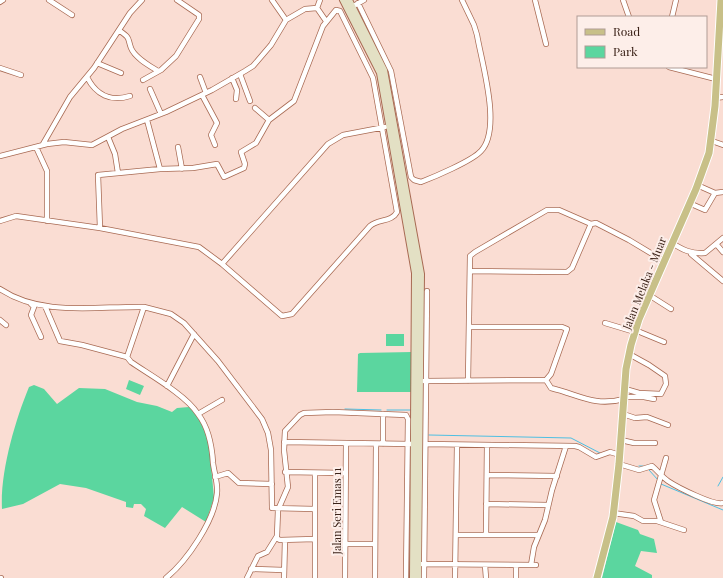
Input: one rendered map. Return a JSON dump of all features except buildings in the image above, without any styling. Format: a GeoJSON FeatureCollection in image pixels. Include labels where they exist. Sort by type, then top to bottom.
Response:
{"type":"FeatureCollection","features":[{"type":"Feature","properties":{"kind":"main road","name":"Jalan Melaka - Muar"},"geometry":{"type":"LineString","coordinates":[[598,578],[613,513],[629,354],[635,331],[649,295],[698,185],[715,141],[719,97],[716,79],[721,0]]}},
{"type":"Feature","properties":{"kind":"street"},"geometry":{"type":"LineString","coordinates":[[49,0],[72,15]]}},
{"type":"Feature","properties":{"kind":"street"},"geometry":{"type":"LineString","coordinates":[[43,144],[70,97],[98,63],[130,13],[142,0]]}},
{"type":"Feature","properties":{"kind":"street"},"geometry":{"type":"LineString","coordinates":[[143,80],[158,71],[176,56],[199,19],[199,15],[177,0]]}},
{"type":"Feature","properties":{"kind":"street"},"geometry":{"type":"LineString","coordinates":[[272,0],[286,20]]}},
{"type":"Feature","properties":{"kind":"street"},"geometry":{"type":"LineString","coordinates":[[317,8],[320,0]]}},
{"type":"Feature","properties":{"kind":"street"},"geometry":{"type":"LineString","coordinates":[[343,0],[353,7],[382,66],[392,126],[421,274],[421,381]]}},
{"type":"Feature","properties":{"kind":"street"},"geometry":{"type":"LineString","coordinates":[[349,0],[388,63],[409,172],[414,180],[421,182],[477,154],[484,146],[491,128],[491,113],[477,36],[474,25],[462,0]]}},
{"type":"Feature","properties":{"kind":"street"},"geometry":{"type":"LineString","coordinates":[[353,7],[364,0]]}},
{"type":"Feature","properties":{"kind":"street"},"geometry":{"type":"LineString","coordinates":[[535,0],[546,44]]}},
{"type":"Feature","properties":{"kind":"street"},"geometry":{"type":"LineString","coordinates":[[623,0],[629,16]]}},
{"type":"Feature","properties":{"kind":"street"},"geometry":{"type":"LineString","coordinates":[[672,16],[676,0]]}},
{"type":"Feature","properties":{"kind":"street"},"geometry":{"type":"LineString","coordinates":[[0,156],[43,144],[64,142],[92,145],[122,129],[162,114],[204,94],[253,66],[271,45],[286,20],[306,9],[317,8]]}},
{"type":"Feature","properties":{"kind":"street"},"geometry":{"type":"LineString","coordinates":[[317,8],[326,21]]}},
{"type":"Feature","properties":{"kind":"street"},"geometry":{"type":"LineString","coordinates":[[0,221],[16,216],[100,228],[199,247],[222,264],[282,316],[292,314],[370,226],[396,215],[396,208],[371,72],[340,11],[336,10],[326,21],[296,98],[269,120],[256,143],[242,152],[245,164],[244,168],[224,177],[218,164],[204,167],[160,169],[97,176],[100,228]]}},
{"type":"Feature","properties":{"kind":"street"},"geometry":{"type":"LineString","coordinates":[[120,30],[128,37],[131,49],[141,59],[158,71]]}},
{"type":"Feature","properties":{"kind":"street"},"geometry":{"type":"LineString","coordinates":[[98,63],[121,73]]}},
{"type":"Feature","properties":{"kind":"street"},"geometry":{"type":"LineString","coordinates":[[0,68],[21,75]]}},
{"type":"Feature","properties":{"kind":"street"},"geometry":{"type":"LineString","coordinates":[[673,68],[716,79]]}},
{"type":"Feature","properties":{"kind":"street"},"geometry":{"type":"LineString","coordinates":[[240,74],[250,101]]}},
{"type":"Feature","properties":{"kind":"street"},"geometry":{"type":"LineString","coordinates":[[87,77],[97,92],[111,98],[122,99],[130,96]]}},
{"type":"Feature","properties":{"kind":"street"},"geometry":{"type":"LineString","coordinates":[[200,77],[204,94],[217,123],[211,135],[215,146]]}},
{"type":"Feature","properties":{"kind":"street"},"geometry":{"type":"LineString","coordinates":[[232,78],[237,90],[236,99]]}},
{"type":"Feature","properties":{"kind":"street"},"geometry":{"type":"LineString","coordinates":[[150,89],[162,114]]}},
{"type":"Feature","properties":{"kind":"street"},"geometry":{"type":"LineString","coordinates":[[255,108],[269,120]]}},
{"type":"Feature","properties":{"kind":"street"},"geometry":{"type":"LineString","coordinates":[[147,120],[160,169]]}},
{"type":"Feature","properties":{"kind":"street"},"geometry":{"type":"LineString","coordinates":[[222,264],[328,144],[343,135],[392,126]]}},
{"type":"Feature","properties":{"kind":"street"},"geometry":{"type":"LineString","coordinates":[[108,137],[115,154],[118,173]]}},
{"type":"Feature","properties":{"kind":"street"},"geometry":{"type":"LineString","coordinates":[[715,141],[723,145]]}},
{"type":"Feature","properties":{"kind":"street"},"geometry":{"type":"LineString","coordinates":[[36,147],[47,171],[47,221]]}},
{"type":"Feature","properties":{"kind":"street"},"geometry":{"type":"LineString","coordinates":[[178,147],[182,169]]}},
{"type":"Feature","properties":{"kind":"street"},"geometry":{"type":"LineString","coordinates":[[698,185],[715,193],[723,192]]}},
{"type":"Feature","properties":{"kind":"street"},"geometry":{"type":"LineString","coordinates":[[689,203],[705,210],[715,193]]}},
{"type":"Feature","properties":{"kind":"street"},"geometry":{"type":"LineString","coordinates":[[468,381],[470,256],[547,210],[559,210],[591,224],[596,223],[622,236],[664,262]]}},
{"type":"Feature","properties":{"kind":"street"},"geometry":{"type":"LineString","coordinates":[[470,271],[567,272],[572,268],[591,224]]}},
{"type":"Feature","properties":{"kind":"street"},"geometry":{"type":"LineString","coordinates":[[691,254],[702,253],[723,238]]}},
{"type":"Feature","properties":{"kind":"street"},"geometry":{"type":"LineString","coordinates":[[672,243],[691,254],[723,281]]}},
{"type":"Feature","properties":{"kind":"street"},"geometry":{"type":"LineString","coordinates":[[716,244],[723,252]]}},
{"type":"Feature","properties":{"kind":"street"},"geometry":{"type":"LineString","coordinates":[[702,253],[704,264]]}},
{"type":"Feature","properties":{"kind":"street"},"geometry":{"type":"LineString","coordinates":[[0,289],[29,302],[45,306],[144,307],[175,317],[194,334],[232,379],[264,423],[271,450],[272,508],[278,510],[315,509]]}},
{"type":"Feature","properties":{"kind":"street"},"geometry":{"type":"LineString","coordinates":[[406,578],[428,290]]}},
{"type":"Feature","properties":{"kind":"street"},"geometry":{"type":"LineString","coordinates":[[649,295],[671,309]]}},
{"type":"Feature","properties":{"kind":"street"},"geometry":{"type":"LineString","coordinates":[[29,302],[34,307],[31,315],[41,337]]}},
{"type":"Feature","properties":{"kind":"street"},"geometry":{"type":"LineString","coordinates":[[45,306],[60,342],[82,345],[127,357],[130,362],[167,386],[191,405],[205,425],[211,444],[217,492],[208,524],[186,555],[166,578]]}},
{"type":"Feature","properties":{"kind":"street"},"geometry":{"type":"LineString","coordinates":[[127,357],[144,307]]}},
{"type":"Feature","properties":{"kind":"street"},"geometry":{"type":"LineString","coordinates":[[0,320],[6,325]]}},
{"type":"Feature","properties":{"kind":"street"},"geometry":{"type":"LineString","coordinates":[[605,323],[635,331],[664,342]]}},
{"type":"Feature","properties":{"kind":"street"},"geometry":{"type":"LineString","coordinates":[[421,381],[546,380],[551,374],[567,329],[562,327],[469,327]]}},
{"type":"Feature","properties":{"kind":"street"},"geometry":{"type":"LineString","coordinates":[[167,386],[194,334]]}},
{"type":"Feature","properties":{"kind":"street"},"geometry":{"type":"LineString","coordinates":[[625,389],[639,393],[661,394],[666,384],[664,376],[649,365],[629,354]]}},
{"type":"Feature","properties":{"kind":"street"},"geometry":{"type":"LineString","coordinates":[[546,380],[552,388],[574,394],[590,401],[606,403],[624,398],[644,397],[654,399]]}},
{"type":"Feature","properties":{"kind":"street"},"geometry":{"type":"LineString","coordinates":[[198,414],[222,400]]}},
{"type":"Feature","properties":{"kind":"street"},"geometry":{"type":"LineString","coordinates":[[247,578],[258,556],[268,552],[276,538],[278,510],[288,487],[285,472],[284,442],[287,428],[304,413],[406,415],[417,444],[418,578]]}},
{"type":"Feature","properties":{"kind":"street"},"geometry":{"type":"LineString","coordinates":[[383,414],[383,444]]}},
{"type":"Feature","properties":{"kind":"street"},"geometry":{"type":"LineString","coordinates":[[623,414],[636,418],[647,417],[668,425]]}},
{"type":"Feature","properties":{"kind":"street"},"geometry":{"type":"LineString","coordinates":[[621,440],[634,444],[655,443]]}},
{"type":"Feature","properties":{"kind":"street"},"geometry":{"type":"LineString","coordinates":[[284,442],[566,446],[580,447],[596,457],[610,452],[620,455]]}},
{"type":"Feature","properties":{"kind":"street","name":"Jalan Seri Emas 11"},"geometry":{"type":"LineString","coordinates":[[345,578],[346,443]]}},
{"type":"Feature","properties":{"kind":"street"},"geometry":{"type":"LineString","coordinates":[[375,578],[376,444]]}},
{"type":"Feature","properties":{"kind":"street"},"geometry":{"type":"LineString","coordinates":[[455,578],[457,444]]}},
{"type":"Feature","properties":{"kind":"street"},"geometry":{"type":"LineString","coordinates":[[486,535],[487,445]]}},
{"type":"Feature","properties":{"kind":"street"},"geometry":{"type":"LineString","coordinates":[[419,564],[534,565],[531,556],[537,535],[545,520],[548,505],[566,446]]}},
{"type":"Feature","properties":{"kind":"street"},"geometry":{"type":"LineString","coordinates":[[661,522],[654,500],[657,485],[666,458]]}},
{"type":"Feature","properties":{"kind":"street"},"geometry":{"type":"LineString","coordinates":[[619,464],[639,470],[652,466],[667,481],[715,503],[723,503]]}},
{"type":"Feature","properties":{"kind":"street"},"geometry":{"type":"LineString","coordinates":[[285,472],[345,474]]}},
{"type":"Feature","properties":{"kind":"street"},"geometry":{"type":"LineString","coordinates":[[215,477],[228,473],[239,483],[272,484]]}},
{"type":"Feature","properties":{"kind":"street"},"geometry":{"type":"LineString","coordinates":[[314,578],[315,473]]}},
{"type":"Feature","properties":{"kind":"street"},"geometry":{"type":"LineString","coordinates":[[487,475],[557,476]]}},
{"type":"Feature","properties":{"kind":"street"},"geometry":{"type":"LineString","coordinates":[[486,504],[548,505]]}},
{"type":"Feature","properties":{"kind":"street"},"geometry":{"type":"LineString","coordinates":[[613,513],[634,516],[643,521],[661,522],[684,530]]}},
{"type":"Feature","properties":{"kind":"street"},"geometry":{"type":"LineString","coordinates":[[456,535],[537,535]]}},
{"type":"Feature","properties":{"kind":"street"},"geometry":{"type":"LineString","coordinates":[[276,538],[285,540],[315,539]]}},
{"type":"Feature","properties":{"kind":"street"},"geometry":{"type":"LineString","coordinates":[[284,578],[285,540]]}},
{"type":"Feature","properties":{"kind":"street"},"geometry":{"type":"LineString","coordinates":[[345,544],[375,544]]}},
{"type":"Feature","properties":{"kind":"street"},"geometry":{"type":"LineString","coordinates":[[413,578],[419,564]]}},
{"type":"Feature","properties":{"kind":"street"},"geometry":{"type":"LineString","coordinates":[[419,564],[424,578]]}},
{"type":"Feature","properties":{"kind":"street"},"geometry":{"type":"LineString","coordinates":[[485,565],[486,578]]}},
{"type":"Feature","properties":{"kind":"street"},"geometry":{"type":"LineString","coordinates":[[516,565],[516,578]]}},
{"type":"Feature","properties":{"kind":"street"},"geometry":{"type":"LineString","coordinates":[[251,569],[284,570]]}},
{"type":"Feature","properties":{"kind":"green space"},"geometry":{"type":"Polygon","coordinates":[[[386,334],[404,334],[404,346],[386,346],[386,334]]]}},
{"type":"Feature","properties":{"kind":"green space"},"geometry":{"type":"Polygon","coordinates":[[[412,352],[411,392],[357,392],[358,354],[412,352]]]}},
{"type":"Feature","properties":{"kind":"green space"},"geometry":{"type":"Polygon","coordinates":[[[129,380],[144,386],[140,395],[126,389],[129,380]]]}},
{"type":"Feature","properties":{"kind":"green space"},"geometry":{"type":"Polygon","coordinates":[[[34,385],[44,389],[57,404],[79,388],[105,389],[137,402],[157,406],[172,412],[177,408],[189,407],[198,415],[207,436],[210,454],[214,498],[206,522],[182,507],[165,528],[144,516],[146,509],[141,504],[134,504],[133,508],[126,507],[126,502],[86,488],[60,484],[23,504],[2,509],[3,479],[14,431],[29,387],[34,385]]]}},
{"type":"Feature","properties":{"kind":"green space"},"geometry":{"type":"Polygon","coordinates":[[[616,522],[638,530],[640,534],[654,539],[657,553],[641,551],[635,566],[652,575],[652,578],[602,578],[616,522]]]}},
{"type":"Feature","properties":{"kind":"waterway"},"geometry":{"type":"LineString","coordinates":[[345,409],[381,410]]}},
{"type":"Feature","properties":{"kind":"waterway"},"geometry":{"type":"LineString","coordinates":[[387,410],[411,410]]}},
{"type":"Feature","properties":{"kind":"waterway"},"geometry":{"type":"LineString","coordinates":[[429,435],[571,438],[600,453]]}},
{"type":"Feature","properties":{"kind":"waterway"},"geometry":{"type":"LineString","coordinates":[[649,470],[658,480]]}},
{"type":"Feature","properties":{"kind":"waterway"},"geometry":{"type":"LineString","coordinates":[[718,486],[723,477]]}},
{"type":"Feature","properties":{"kind":"waterway"},"geometry":{"type":"LineString","coordinates":[[661,484],[723,510]]}}]}
